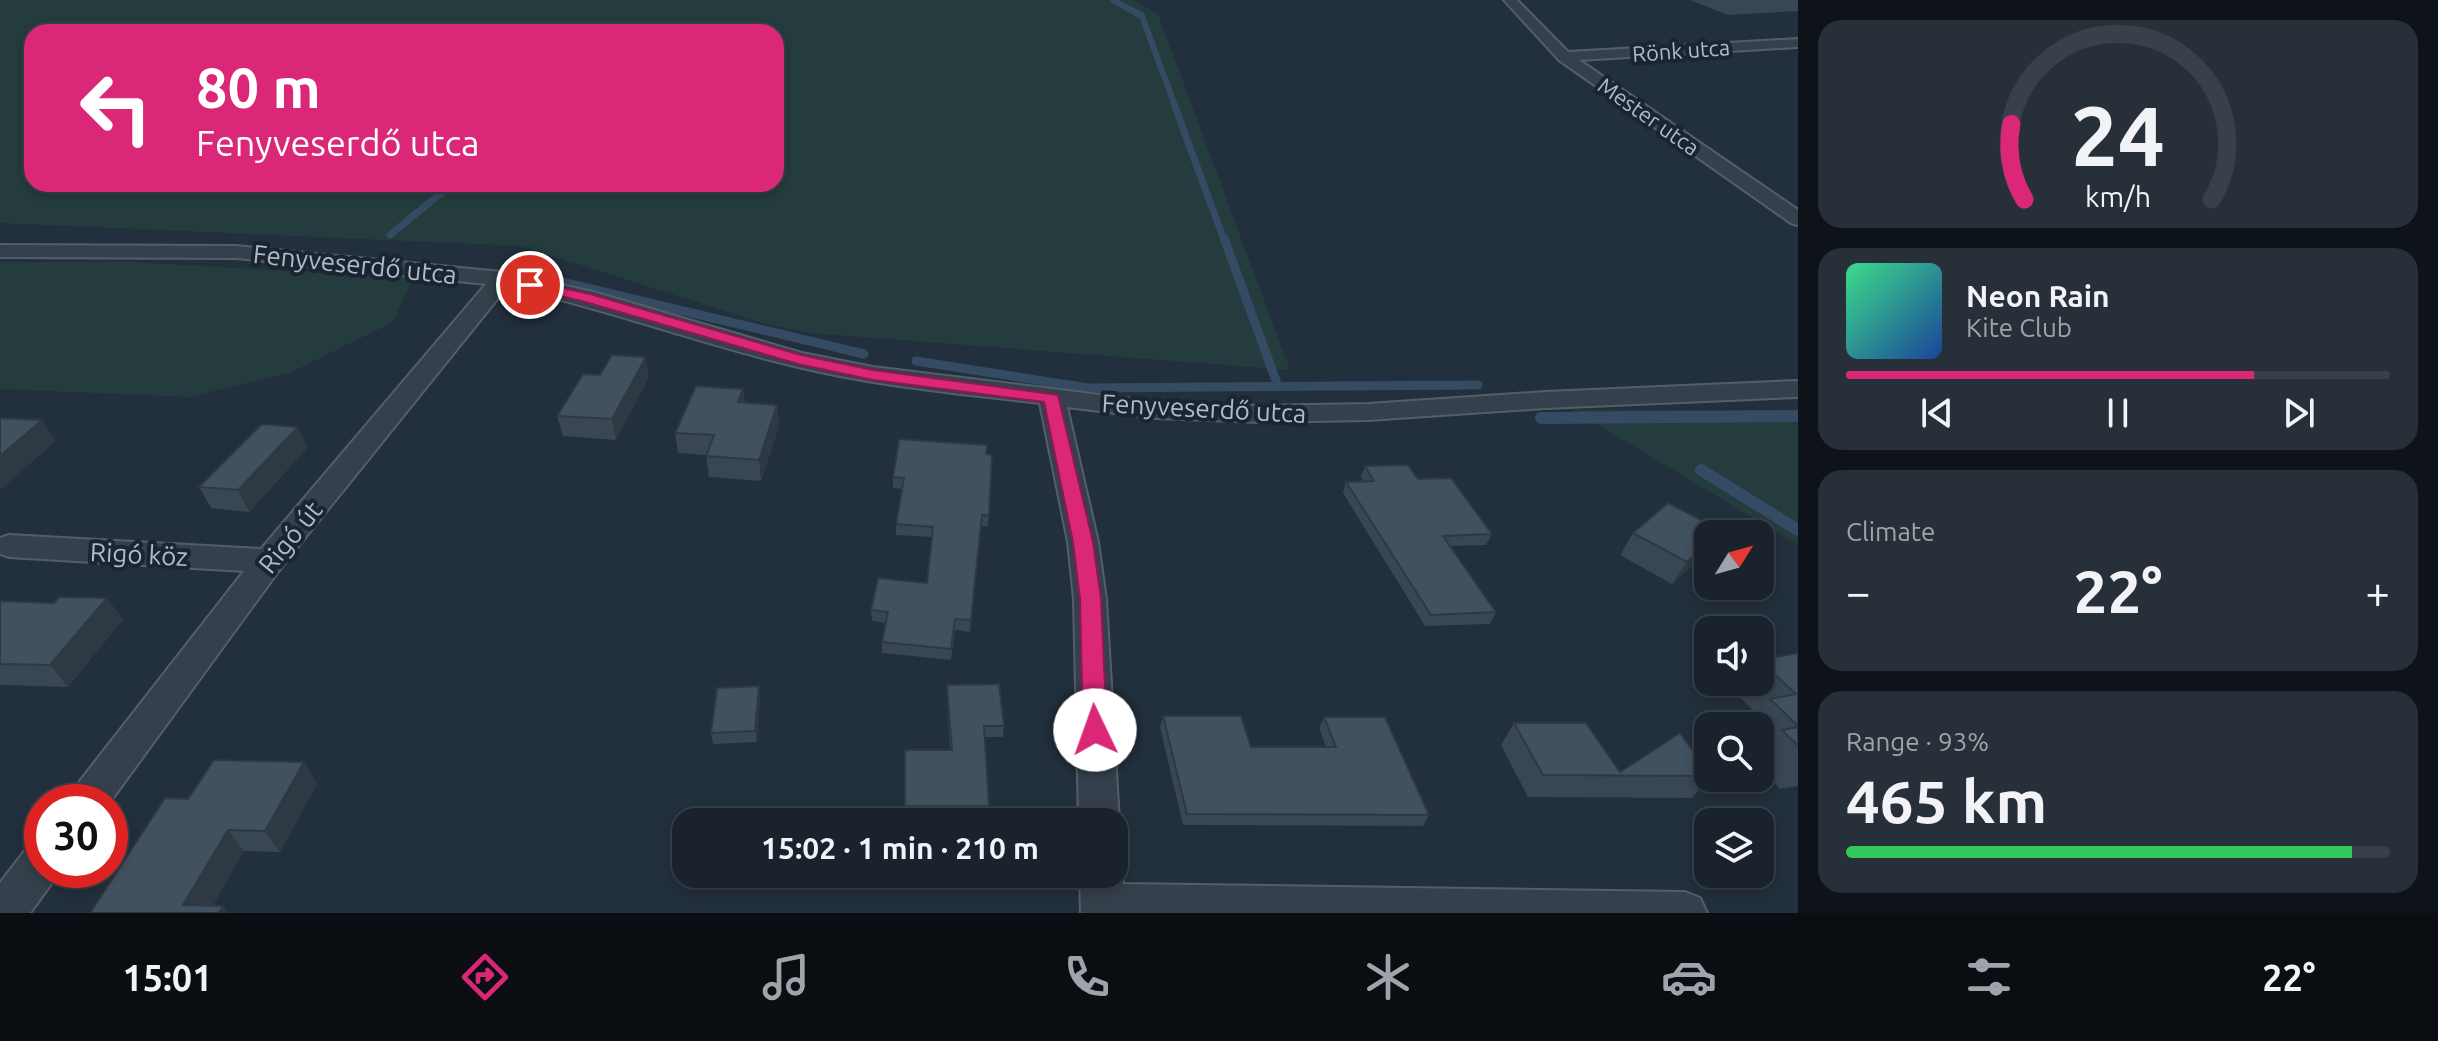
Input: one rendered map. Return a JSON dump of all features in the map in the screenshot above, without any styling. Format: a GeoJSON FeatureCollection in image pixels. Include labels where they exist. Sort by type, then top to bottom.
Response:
{"type":"FeatureCollection","features":[{"type":"Feature","properties":{"kind":"street","name":"Mester utca"},"geometry":{"type":"LineString","coordinates":[[1510,0],[1564,57],[1798,219]]}},
{"type":"Feature","properties":{"kind":"street","name":"Rönk utca"},"geometry":{"type":"LineString","coordinates":[[1564,57],[1798,43]]}},
{"type":"Feature","properties":{"kind":"street","name":"Fenyveserdő utca"},"geometry":{"type":"LineString","coordinates":[[0,251],[236,252],[502,279],[585,297],[798,360],[873,375],[1157,410],[1274,414],[1368,412],[1545,400],[1798,389]]}},
{"type":"Feature","properties":{"kind":"street","name":"Rigó út"},"geometry":{"type":"LineString","coordinates":[[101,784],[269,561],[502,279]]}},
{"type":"Feature","properties":{"kind":"street"},"geometry":{"type":"LineString","coordinates":[[1052,398],[1083,542],[1090,599],[1098,808]]}},
{"type":"Feature","properties":{"kind":"street","name":"Rigó köz"},"geometry":{"type":"LineString","coordinates":[[9,546],[269,561]]}},
{"type":"Feature","properties":{"kind":"street"},"geometry":{"type":"LineString","coordinates":[[4,913],[24,886]]}},
{"type":"Feature","properties":{"kind":"street"},"geometry":{"type":"LineString","coordinates":[[1102,897],[1685,913]]}},
{"type":"Feature","properties":{"kind":"green space"},"geometry":{"type":"Polygon","coordinates":[[[0,0],[1133,0],[1158,14],[1290,370],[810,333],[769,325],[521,246],[0,223],[0,0]]]}},
{"type":"Feature","properties":{"kind":"green space"},"geometry":{"type":"Polygon","coordinates":[[[0,262],[131,262],[413,278],[393,322],[292,372],[190,397],[0,389],[0,262]]]}},
{"type":"Feature","properties":{"kind":"green space"},"geometry":{"type":"Polygon","coordinates":[[[1573,410],[1798,410],[1798,545],[1774,531],[1774,520],[1756,520],[1573,410]]]}},
{"type":"Feature","properties":{"kind":"building"},"geometry":{"type":"Polygon","coordinates":[[[612,355],[646,357],[612,419],[557,416],[583,374],[600,375],[612,355]]]}},
{"type":"Feature","properties":{"kind":"building"},"geometry":{"type":"Polygon","coordinates":[[[696,386],[743,389],[738,402],[777,405],[759,460],[706,456],[714,435],[675,433],[696,386]]]}},
{"type":"Feature","properties":{"kind":"building"},"geometry":{"type":"Polygon","coordinates":[[[0,418],[42,420],[0,456],[0,418]]]}},
{"type":"Feature","properties":{"kind":"building"},"geometry":{"type":"Polygon","coordinates":[[[262,424],[298,427],[238,490],[199,487],[262,424]]]}},
{"type":"Feature","properties":{"kind":"building"},"geometry":{"type":"Polygon","coordinates":[[[899,439],[987,445],[986,454],[992,455],[989,516],[982,515],[971,620],[955,619],[951,649],[882,642],[888,612],[871,610],[878,578],[927,583],[933,527],[896,524],[904,478],[893,477],[899,439]]]}},
{"type":"Feature","properties":{"kind":"building"},"geometry":{"type":"Polygon","coordinates":[[[1408,465],[1418,479],[1451,478],[1492,534],[1443,536],[1496,612],[1431,615],[1346,482],[1374,481],[1365,466],[1408,465]]]}},
{"type":"Feature","properties":{"kind":"building"},"geometry":{"type":"Polygon","coordinates":[[[1668,503],[1701,520],[1694,520],[1694,555],[1687,562],[1633,533],[1668,503]]]}},
{"type":"Feature","properties":{"kind":"building"},"geometry":{"type":"Polygon","coordinates":[[[59,597],[107,598],[50,665],[0,664],[0,601],[54,603],[59,597]]]}},
{"type":"Feature","properties":{"kind":"building"},"geometry":{"type":"Polygon","coordinates":[[[1798,653],[1798,726],[1770,699],[1796,694],[1774,674],[1774,657],[1798,653]]]}},
{"type":"Feature","properties":{"kind":"building"},"geometry":{"type":"Polygon","coordinates":[[[999,684],[1004,726],[984,726],[989,806],[905,806],[905,750],[952,750],[947,685],[999,684]]]}},
{"type":"Feature","properties":{"kind":"building"},"geometry":{"type":"Polygon","coordinates":[[[759,686],[755,731],[711,733],[717,688],[759,686]]]}},
{"type":"Feature","properties":{"kind":"building"},"geometry":{"type":"Polygon","coordinates":[[[1163,716],[1241,716],[1251,747],[1336,747],[1324,717],[1385,717],[1429,815],[1187,814],[1163,716]]]}},
{"type":"Feature","properties":{"kind":"building"},"geometry":{"type":"Polygon","coordinates":[[[1514,723],[1586,723],[1620,772],[1680,733],[1694,752],[1694,776],[1543,775],[1514,723]]]}},
{"type":"Feature","properties":{"kind":"building"},"geometry":{"type":"Polygon","coordinates":[[[1798,727],[1798,746],[1782,730],[1798,727]]]}},
{"type":"Feature","properties":{"kind":"building"},"geometry":{"type":"Polygon","coordinates":[[[214,760],[304,762],[265,831],[228,830],[183,905],[223,906],[219,913],[90,913],[106,888],[128,888],[128,855],[165,798],[188,799],[214,760]]]}},
{"type":"Feature","properties":{"kind":"waterway"},"geometry":{"type":"LineString","coordinates":[[1113,0],[1142,16],[1175,106]]}},
{"type":"Feature","properties":{"kind":"waterway"},"geometry":{"type":"LineString","coordinates":[[1174,104],[1224,240]]}},
{"type":"Feature","properties":{"kind":"waterway"},"geometry":{"type":"LineString","coordinates":[[390,235],[442,192]]}},
{"type":"Feature","properties":{"kind":"waterway"},"geometry":{"type":"LineString","coordinates":[[1224,238],[1278,386]]}},
{"type":"Feature","properties":{"kind":"waterway"},"geometry":{"type":"LineString","coordinates":[[528,274],[864,354]]}},
{"type":"Feature","properties":{"kind":"waterway"},"geometry":{"type":"LineString","coordinates":[[916,361],[1088,388],[1478,385]]}},
{"type":"Feature","properties":{"kind":"waterway"},"geometry":{"type":"LineString","coordinates":[[1541,418],[1798,416]]}},
{"type":"Feature","properties":{"kind":"waterway"},"geometry":{"type":"LineString","coordinates":[[1701,470],[1798,530]]}},
{"type":"Feature","properties":{"kind":"route"},"geometry":{"type":"LineString","coordinates":[[530,285],[585,297],[798,360],[873,375],[1052,398],[1083,542],[1090,599],[1095,730]]}}]}
